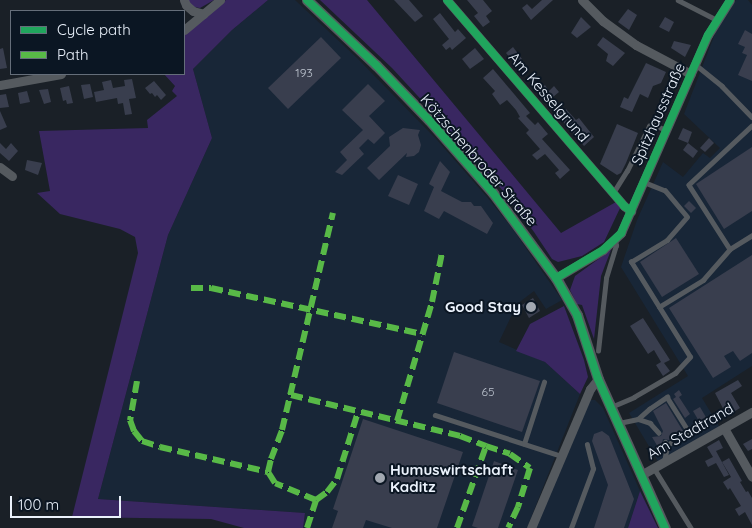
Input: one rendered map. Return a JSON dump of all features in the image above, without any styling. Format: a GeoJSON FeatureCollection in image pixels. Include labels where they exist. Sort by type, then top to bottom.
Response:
{"type":"FeatureCollection","features":[{"type":"Feature","properties":{"kind":"street"},"geometry":{"type":"LineString","coordinates":[[184,0],[192,11],[204,14]]}},
{"type":"Feature","properties":{"kind":"street"},"geometry":{"type":"LineString","coordinates":[[185,29],[220,0]]}},
{"type":"Feature","properties":{"kind":"street","name":"Kötzschenbroder Straße"},"geometry":{"type":"LineString","coordinates":[[307,0],[376,65],[429,120],[492,193],[556,278],[577,315],[598,379],[665,528]]}},
{"type":"Feature","properties":{"kind":"street","name":"Am Kesselgrund"},"geometry":{"type":"LineString","coordinates":[[447,0],[612,193],[631,211]]}},
{"type":"Feature","properties":{"kind":"street"},"geometry":{"type":"LineString","coordinates":[[582,0],[603,21],[636,45],[691,74]]}},
{"type":"Feature","properties":{"kind":"street","name":"Spitzhausstraße"},"geometry":{"type":"LineString","coordinates":[[556,278],[615,240],[631,211],[695,64],[717,20],[730,0]]}},
{"type":"Feature","properties":{"kind":"street"},"geometry":{"type":"LineString","coordinates":[[0,85],[55,75]]}},
{"type":"Feature","properties":{"kind":"street"},"geometry":{"type":"LineString","coordinates":[[0,167],[12,176]]}},
{"type":"Feature","properties":{"kind":"street"},"geometry":{"type":"LineString","coordinates":[[531,528],[590,389],[598,379]]}},
{"type":"Feature","properties":{"kind":"street","name":"Am Stadtrand"},"geometry":{"type":"LineString","coordinates":[[641,475],[752,412]]}},
{"type":"Feature","properties":{"kind":"street"},"geometry":{"type":"LineString","coordinates":[[724,428],[752,477]]}},
{"type":"Feature","properties":{"kind":"lane"},"geometry":{"type":"LineString","coordinates":[[678,0],[717,20]]}},
{"type":"Feature","properties":{"kind":"lane"},"geometry":{"type":"LineString","coordinates":[[695,64],[722,86],[752,117]]}},
{"type":"Feature","properties":{"kind":"lane"},"geometry":{"type":"LineString","coordinates":[[612,193],[627,171],[649,126],[652,124],[666,130]]}},
{"type":"Feature","properties":{"kind":"lane"},"geometry":{"type":"LineString","coordinates":[[730,249],[690,185],[752,126]]}},
{"type":"Feature","properties":{"kind":"lane"},"geometry":{"type":"LineString","coordinates":[[611,407],[634,397],[675,373],[690,357],[631,262],[667,240],[687,217],[666,192],[643,182]]}},
{"type":"Feature","properties":{"kind":"lane"},"geometry":{"type":"LineString","coordinates":[[659,307],[702,280],[730,249],[752,235]]}},
{"type":"Feature","properties":{"kind":"lane","name":"Spitzhausstraße"},"geometry":{"type":"LineString","coordinates":[[598,351],[606,278],[616,246],[615,240]]}},
{"type":"Feature","properties":{"kind":"lane"},"geometry":{"type":"LineString","coordinates":[[524,444],[544,382]]}},
{"type":"Feature","properties":{"kind":"lane"},"geometry":{"type":"LineString","coordinates":[[638,419],[667,397],[689,432],[666,444],[664,462]]}},
{"type":"Feature","properties":{"kind":"lane"},"geometry":{"type":"LineString","coordinates":[[436,415],[562,456]]}},
{"type":"Feature","properties":{"kind":"lane"},"geometry":{"type":"LineString","coordinates":[[619,423],[638,419],[650,423],[659,433]]}},
{"type":"Feature","properties":{"kind":"lane"},"geometry":{"type":"LineString","coordinates":[[571,528],[593,469],[587,445]]}},
{"type":"Feature","properties":{"kind":"lane"},"geometry":{"type":"LineString","coordinates":[[654,468],[691,528]]}},
{"type":"Feature","properties":{"kind":"shaded area"},"geometry":{"type":"Polygon","coordinates":[[[187,0],[214,0],[200,8],[194,7],[187,0]]]}},
{"type":"Feature","properties":{"kind":"shaded area"},"geometry":{"type":"Polygon","coordinates":[[[226,0],[268,0],[232,30],[193,69],[212,138],[168,235],[98,499],[305,513],[303,528],[244,528],[211,519],[72,517],[138,253],[135,237],[120,229],[60,214],[37,193],[50,191],[39,131],[148,128],[147,120],[177,96],[172,91],[175,86],[165,75],[185,75],[185,34],[226,0]]]}},
{"type":"Feature","properties":{"kind":"shaded area"},"geometry":{"type":"Polygon","coordinates":[[[268,0],[295,0],[358,59],[437,140],[487,197],[512,228],[562,300],[546,309],[534,291],[517,304],[499,342],[545,362],[580,394],[527,528],[303,528],[305,513],[98,499],[168,235],[212,138],[193,69],[232,30],[268,0]]]}},
{"type":"Feature","properties":{"kind":"shaded area"},"geometry":{"type":"Polygon","coordinates":[[[320,0],[367,0],[561,233],[616,202],[621,206],[604,242],[582,256],[558,262],[552,259],[504,192],[451,132],[392,68],[320,0]]]}},
{"type":"Feature","properties":{"kind":"shaded area"},"geometry":{"type":"Polygon","coordinates":[[[736,0],[748,0],[752,5],[752,366],[702,398],[722,431],[662,468],[629,413],[688,376],[621,267],[637,220],[663,162],[683,177],[703,153],[710,158],[720,148],[684,114],[718,26],[736,0]]]}},
{"type":"Feature","properties":{"kind":"shaded area"},"geometry":{"type":"Polygon","coordinates":[[[611,250],[601,276],[594,339],[582,305],[577,304],[570,290],[575,276],[611,250]]]}},
{"type":"Feature","properties":{"kind":"shaded area"},"geometry":{"type":"Polygon","coordinates":[[[564,306],[584,360],[588,377],[580,394],[545,362],[516,351],[530,324],[564,306]]]}},
{"type":"Feature","properties":{"kind":"shaded area","name":"Humuswirtschaft Kaditz"},"geometry":{"type":"Polygon","coordinates":[[[590,400],[595,400],[603,408],[640,491],[628,528],[535,528],[586,405],[590,400]]]}},
{"type":"Feature","properties":{"kind":"shaded area"},"geometry":{"type":"Polygon","coordinates":[[[640,491],[658,528],[628,528],[640,491]]]}},
{"type":"Feature","properties":{"kind":"building"},"geometry":{"type":"Polygon","coordinates":[[[394,0],[409,0],[423,16],[415,22],[394,0]]]}},
{"type":"Feature","properties":{"kind":"building"},"geometry":{"type":"Polygon","coordinates":[[[467,0],[483,0],[492,11],[486,16],[490,22],[483,27],[474,16],[478,13],[467,0]]]}},
{"type":"Feature","properties":{"kind":"building"},"geometry":{"type":"Polygon","coordinates":[[[542,0],[553,0],[531,20],[522,8],[527,4],[532,9],[542,0]]]}},
{"type":"Feature","properties":{"kind":"building"},"geometry":{"type":"Polygon","coordinates":[[[628,9],[637,15],[629,30],[618,22],[628,9]]]}},
{"type":"Feature","properties":{"kind":"building"},"geometry":{"type":"Polygon","coordinates":[[[440,13],[455,32],[458,29],[466,38],[452,50],[450,47],[446,50],[442,45],[449,39],[433,19],[440,13]]]}},
{"type":"Feature","properties":{"kind":"building"},"geometry":{"type":"Polygon","coordinates":[[[581,17],[591,27],[577,38],[571,33],[581,17]]]}},
{"type":"Feature","properties":{"kind":"building"},"geometry":{"type":"Polygon","coordinates":[[[665,17],[674,22],[669,32],[659,27],[665,17]]]}},
{"type":"Feature","properties":{"kind":"building"},"geometry":{"type":"Polygon","coordinates":[[[745,30],[752,34],[752,81],[738,75],[747,55],[742,53],[745,47],[738,44],[745,30]]]}},
{"type":"Feature","properties":{"kind":"building"},"geometry":{"type":"Polygon","coordinates":[[[321,37],[341,58],[288,109],[268,88],[321,37]]]}},
{"type":"Feature","properties":{"kind":"building"},"geometry":{"type":"Polygon","coordinates":[[[603,37],[625,53],[613,66],[606,61],[608,54],[597,45],[603,37]]]}},
{"type":"Feature","properties":{"kind":"building"},"geometry":{"type":"Polygon","coordinates":[[[674,41],[691,45],[685,57],[671,48],[674,41]]]}},
{"type":"Feature","properties":{"kind":"building"},"geometry":{"type":"Polygon","coordinates":[[[513,47],[522,59],[515,64],[506,53],[513,47]]]}},
{"type":"Feature","properties":{"kind":"building"},"geometry":{"type":"Polygon","coordinates":[[[3,48],[7,68],[0,69],[0,49],[3,48]]]}},
{"type":"Feature","properties":{"kind":"building"},"geometry":{"type":"Polygon","coordinates":[[[475,48],[484,59],[470,69],[462,59],[475,48]]]}},
{"type":"Feature","properties":{"kind":"building"},"geometry":{"type":"Polygon","coordinates":[[[646,63],[666,72],[661,83],[653,86],[648,98],[640,94],[632,112],[620,107],[624,97],[628,99],[646,63]]]}},
{"type":"Feature","properties":{"kind":"building"},"geometry":{"type":"Polygon","coordinates":[[[493,69],[530,113],[526,116],[535,125],[538,122],[548,134],[542,139],[570,170],[560,179],[555,173],[559,170],[545,154],[537,160],[532,155],[540,149],[526,133],[529,130],[518,118],[520,117],[516,110],[507,100],[500,105],[492,94],[495,91],[483,78],[493,69]]]}},
{"type":"Feature","properties":{"kind":"building"},"geometry":{"type":"Polygon","coordinates":[[[132,79],[136,98],[129,99],[132,114],[125,115],[123,103],[118,104],[117,98],[96,102],[94,92],[104,90],[102,82],[111,80],[113,88],[125,86],[124,80],[132,79]]]}},
{"type":"Feature","properties":{"kind":"building"},"geometry":{"type":"Polygon","coordinates":[[[154,81],[166,95],[161,100],[157,95],[155,97],[152,93],[150,94],[145,88],[154,81]]]}},
{"type":"Feature","properties":{"kind":"building"},"geometry":{"type":"Polygon","coordinates":[[[90,84],[93,97],[84,99],[81,85],[90,84]]]}},
{"type":"Feature","properties":{"kind":"building"},"geometry":{"type":"Polygon","coordinates":[[[368,84],[385,101],[369,116],[385,133],[374,144],[368,139],[359,148],[364,154],[342,175],[335,172],[347,160],[340,152],[363,130],[342,110],[368,84]]]}},
{"type":"Feature","properties":{"kind":"building"},"geometry":{"type":"Polygon","coordinates":[[[545,85],[549,91],[554,86],[559,92],[547,102],[538,91],[545,85]]]}},
{"type":"Feature","properties":{"kind":"building"},"geometry":{"type":"Polygon","coordinates":[[[69,86],[73,103],[67,104],[66,100],[63,101],[60,88],[69,86]]]}},
{"type":"Feature","properties":{"kind":"building"},"geometry":{"type":"Polygon","coordinates":[[[48,89],[51,102],[44,104],[39,90],[48,89]]]}},
{"type":"Feature","properties":{"kind":"building"},"geometry":{"type":"Polygon","coordinates":[[[27,91],[30,102],[20,104],[18,93],[27,91]]]}},
{"type":"Feature","properties":{"kind":"building"},"geometry":{"type":"Polygon","coordinates":[[[6,94],[9,107],[0,108],[0,95],[6,94]]]}},
{"type":"Feature","properties":{"kind":"building"},"geometry":{"type":"Polygon","coordinates":[[[557,107],[563,113],[566,109],[576,120],[579,118],[594,137],[584,146],[553,110],[557,107]]]}},
{"type":"Feature","properties":{"kind":"building"},"geometry":{"type":"Polygon","coordinates":[[[0,111],[7,127],[0,130],[0,111]]]}},
{"type":"Feature","properties":{"kind":"building"},"geometry":{"type":"Polygon","coordinates":[[[617,124],[638,133],[621,173],[617,175],[600,164],[617,124]]]}},
{"type":"Feature","properties":{"kind":"building"},"geometry":{"type":"Polygon","coordinates":[[[403,128],[420,130],[418,135],[421,145],[419,152],[414,156],[406,157],[407,153],[379,180],[367,168],[390,146],[389,137],[403,128]]]}},
{"type":"Feature","properties":{"kind":"building"},"geometry":{"type":"Polygon","coordinates":[[[683,128],[692,132],[688,143],[678,139],[683,128]]]}},
{"type":"Feature","properties":{"kind":"building"},"geometry":{"type":"Polygon","coordinates":[[[709,138],[714,143],[705,152],[700,148],[709,138]]]}},
{"type":"Feature","properties":{"kind":"building"},"geometry":{"type":"Polygon","coordinates":[[[0,143],[6,149],[11,143],[18,151],[9,161],[0,153],[0,143]]]}},
{"type":"Feature","properties":{"kind":"building"},"geometry":{"type":"Polygon","coordinates":[[[688,143],[698,151],[693,158],[683,150],[688,143]]]}},
{"type":"Feature","properties":{"kind":"building"},"geometry":{"type":"Polygon","coordinates":[[[752,147],[752,211],[724,229],[696,184],[752,147]]]}},
{"type":"Feature","properties":{"kind":"building"},"geometry":{"type":"Polygon","coordinates":[[[27,160],[42,163],[38,175],[25,170],[27,160]]]}},
{"type":"Feature","properties":{"kind":"building"},"geometry":{"type":"Polygon","coordinates":[[[440,161],[450,172],[441,191],[462,202],[471,202],[474,206],[481,206],[493,223],[487,234],[444,211],[439,219],[424,211],[434,187],[429,184],[440,161]]]}},
{"type":"Feature","properties":{"kind":"building"},"geometry":{"type":"Polygon","coordinates":[[[398,175],[418,184],[409,205],[388,196],[398,175]]]}},
{"type":"Feature","properties":{"kind":"building"},"geometry":{"type":"Polygon","coordinates":[[[689,201],[696,208],[691,213],[684,206],[689,201]]]}},
{"type":"Feature","properties":{"kind":"building"},"geometry":{"type":"Polygon","coordinates":[[[676,238],[699,274],[662,297],[640,262],[676,238]]]}},
{"type":"Feature","properties":{"kind":"building"},"geometry":{"type":"Polygon","coordinates":[[[752,255],[752,353],[740,361],[733,351],[724,356],[731,367],[713,378],[669,308],[752,255]]]}},
{"type":"Feature","properties":{"kind":"building","name":"Good Stay"},"geometry":{"type":"Polygon","coordinates":[[[533,298],[540,311],[529,318],[522,305],[533,298]]]}},
{"type":"Feature","properties":{"kind":"building"},"geometry":{"type":"Polygon","coordinates":[[[643,318],[670,360],[664,363],[670,371],[663,376],[656,365],[661,362],[654,350],[648,354],[630,326],[643,318]]]}},
{"type":"Feature","properties":{"kind":"building"},"geometry":{"type":"Polygon","coordinates":[[[454,352],[540,381],[522,432],[437,403],[454,352]]]}},
{"type":"Feature","properties":{"kind":"building"},"geometry":{"type":"Polygon","coordinates":[[[738,380],[742,386],[731,393],[740,408],[727,416],[715,393],[738,380]]]}},
{"type":"Feature","properties":{"kind":"building"},"geometry":{"type":"Polygon","coordinates":[[[679,390],[682,395],[679,397],[690,414],[685,418],[673,399],[676,397],[674,394],[679,390]]]}},
{"type":"Feature","properties":{"kind":"building"},"geometry":{"type":"Polygon","coordinates":[[[666,403],[683,431],[669,440],[663,439],[662,444],[658,447],[652,437],[661,436],[663,431],[653,411],[666,403]]]}},
{"type":"Feature","properties":{"kind":"building"},"geometry":{"type":"Polygon","coordinates":[[[700,407],[707,419],[700,423],[693,411],[700,407]]]}},
{"type":"Feature","properties":{"kind":"building","name":"Humuswirtschaft Kaditz"},"geometry":{"type":"Polygon","coordinates":[[[363,419],[463,452],[437,528],[392,528],[366,520],[363,528],[332,528],[338,511],[333,509],[363,419]]]}},
{"type":"Feature","properties":{"kind":"building"},"geometry":{"type":"Polygon","coordinates":[[[602,431],[609,436],[634,499],[624,528],[594,528],[608,485],[592,441],[594,434],[602,431]]]}},
{"type":"Feature","properties":{"kind":"building"},"geometry":{"type":"Polygon","coordinates":[[[752,439],[752,449],[748,451],[743,444],[752,439]]]}},
{"type":"Feature","properties":{"kind":"building"},"geometry":{"type":"Polygon","coordinates":[[[719,440],[723,448],[716,451],[729,475],[724,477],[716,463],[708,467],[705,461],[713,457],[707,447],[719,440]]]}},
{"type":"Feature","properties":{"kind":"building"},"geometry":{"type":"Polygon","coordinates":[[[729,458],[742,481],[740,482],[752,498],[752,525],[745,512],[739,516],[735,509],[741,506],[730,488],[728,490],[723,482],[731,477],[722,462],[729,458]]]}},
{"type":"Feature","properties":{"kind":"building"},"geometry":{"type":"Polygon","coordinates":[[[494,461],[518,470],[498,528],[478,528],[472,526],[494,461]]]}},
{"type":"Feature","properties":{"kind":"marked path"},"geometry":{"type":"LineString","coordinates":[[316,500],[275,483],[268,472],[282,430],[333,213]]}},
{"type":"Feature","properties":{"kind":"marked path"},"geometry":{"type":"LineString","coordinates":[[397,421],[432,302],[442,253]]}},
{"type":"Feature","properties":{"kind":"marked path"},"geometry":{"type":"LineString","coordinates":[[191,288],[211,288],[422,334]]}},
{"type":"Feature","properties":{"kind":"marked path"},"geometry":{"type":"LineString","coordinates":[[137,381],[130,420],[134,431],[142,441],[160,447],[268,472]]}},
{"type":"Feature","properties":{"kind":"marked path"},"geometry":{"type":"LineString","coordinates":[[291,395],[460,436],[486,446]]}},
{"type":"Feature","properties":{"kind":"marked path"},"geometry":{"type":"LineString","coordinates":[[307,528],[316,500],[327,492],[337,479],[358,412]]}},
{"type":"Feature","properties":{"kind":"marked path"},"geometry":{"type":"LineString","coordinates":[[457,528],[486,446],[510,454],[530,468],[518,507],[508,528]]}},
{"type":"Feature","properties":{"kind":"cycle path"},"geometry":{"type":"LineString","coordinates":[[307,0],[376,65],[429,120],[493,193],[556,278],[577,315],[598,379],[665,528]]}},
{"type":"Feature","properties":{"kind":"cycle path"},"geometry":{"type":"LineString","coordinates":[[447,0],[624,206],[631,211]]}},
{"type":"Feature","properties":{"kind":"cycle path"},"geometry":{"type":"LineString","coordinates":[[556,278],[603,250],[621,233],[708,35],[730,0]]}},
{"type":"Feature","properties":{"kind":"place","name":"Good Stay"},"geometry":{"type":"Point","coordinates":[531,307]}},
{"type":"Feature","properties":{"kind":"place","name":"Humuswirtschaft Kaditz"},"geometry":{"type":"Point","coordinates":[380,478]}}]}
